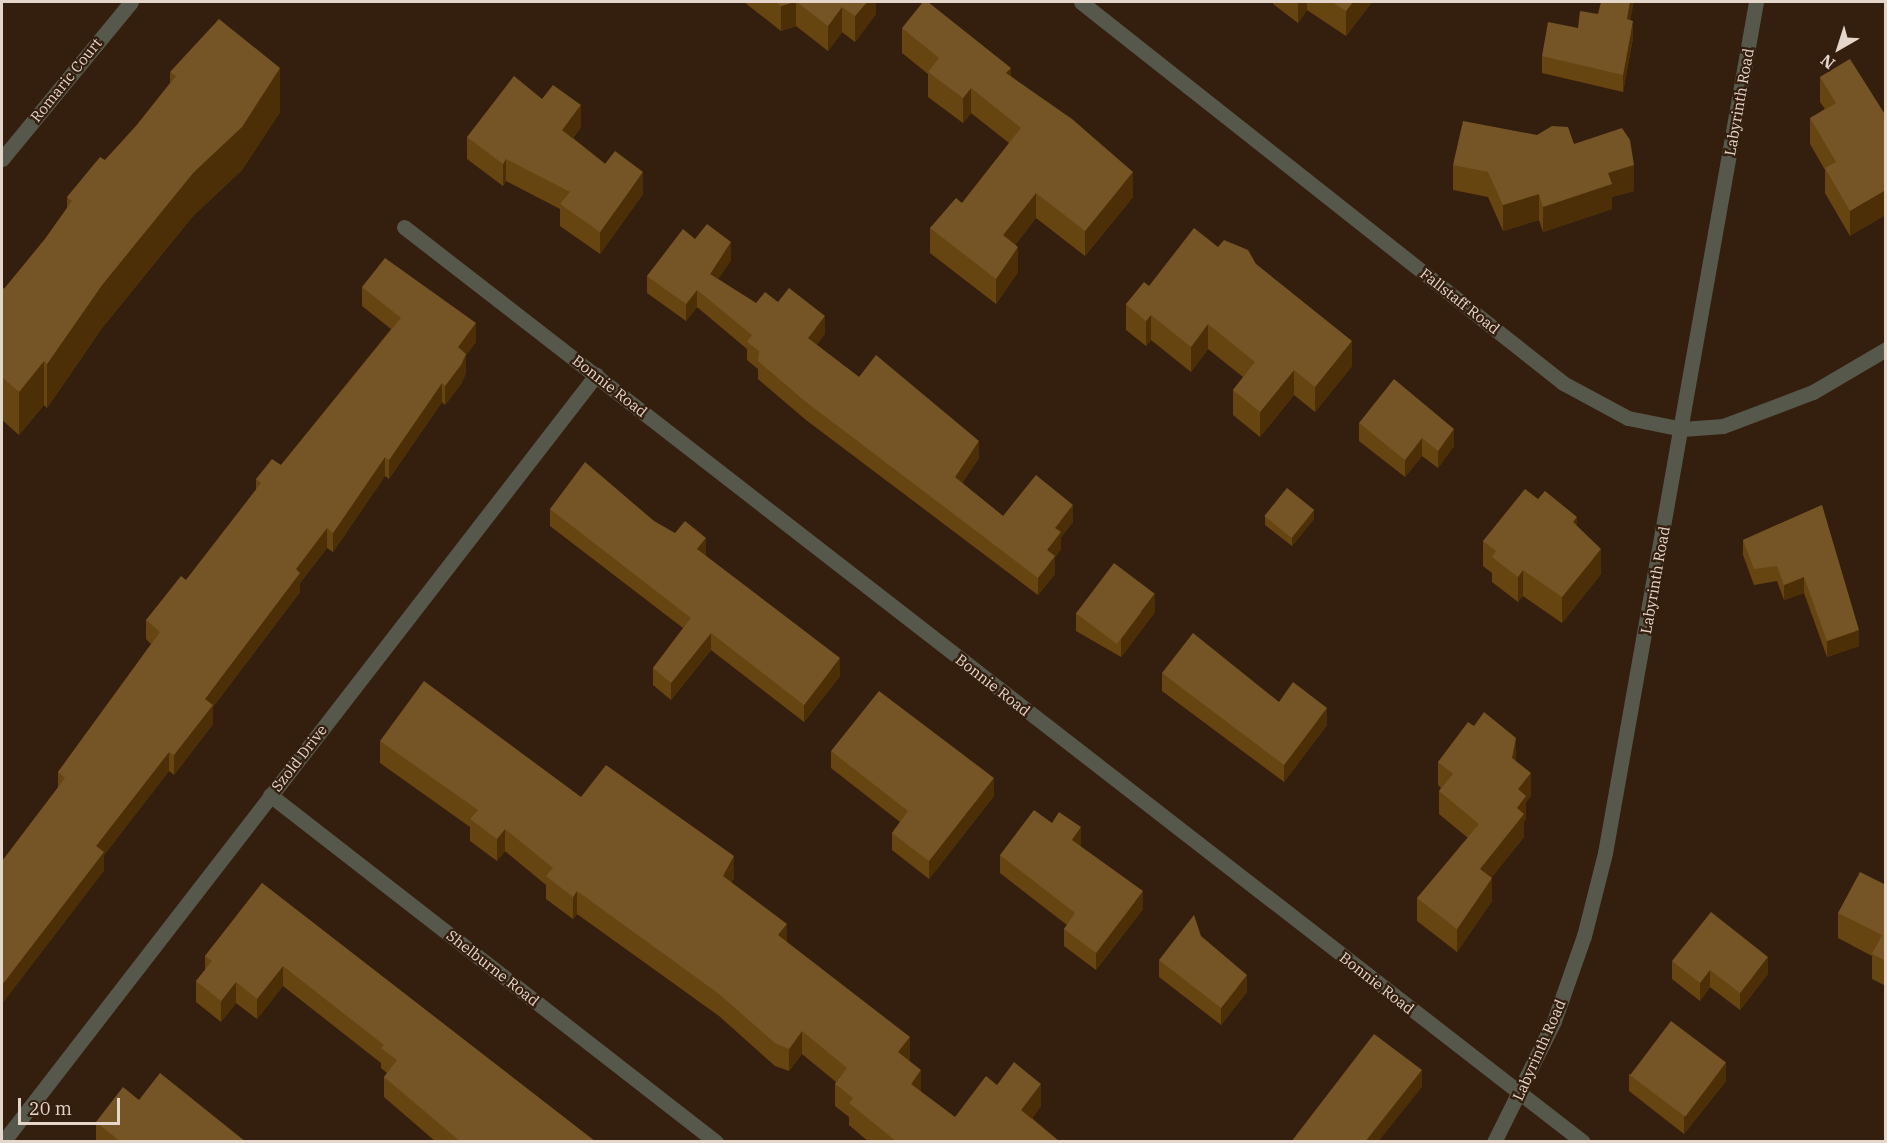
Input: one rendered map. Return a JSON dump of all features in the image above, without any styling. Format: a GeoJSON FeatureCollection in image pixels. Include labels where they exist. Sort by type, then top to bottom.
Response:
{"type":"FeatureCollection","features":[{"type":"Feature","properties":{"kind":"street","name":"Romaric Court"},"geometry":{"type":"LineString","coordinates":[[2,159],[131,2]]}},
{"type":"Feature","properties":{"kind":"street","name":"Fallstaff Road"},"geometry":{"type":"LineString","coordinates":[[1081,2],[1563,383],[1628,418],[1682,429],[1723,426],[1766,413],[1886,349]]}},
{"type":"Feature","properties":{"kind":"street","name":"Labyrinth Road"},"geometry":{"type":"LineString","coordinates":[[1494,1142],[1520,1095],[1584,936],[1605,853],[1756,2]]}},
{"type":"Feature","properties":{"kind":"street","name":"Bonnie Road"},"geometry":{"type":"LineString","coordinates":[[404,227],[1583,1142]]}},
{"type":"Feature","properties":{"kind":"street","name":"Szold Drive"},"geometry":{"type":"LineString","coordinates":[[3,1142],[596,375]]}},
{"type":"Feature","properties":{"kind":"street","name":"Shelburne Road"},"geometry":{"type":"LineString","coordinates":[[270,795],[716,1142]]}},
{"type":"Feature","properties":{"kind":"building"},"geometry":{"type":"Polygon","coordinates":[[[776,2],[794,2],[781,6],[776,2]]]}},
{"type":"Feature","properties":{"kind":"building"},"geometry":{"type":"Polygon","coordinates":[[[797,2],[867,2],[855,16],[842,7],[828,26],[797,2]]]}},
{"type":"Feature","properties":{"kind":"building"},"geometry":{"type":"Polygon","coordinates":[[[923,2],[928,2],[1011,68],[1006,73],[1072,119],[1133,172],[1085,231],[1036,193],[1003,235],[1018,247],[996,279],[930,228],[956,198],[962,203],[1021,128],[971,88],[963,98],[928,72],[939,58],[902,28],[923,2]]]}},
{"type":"Feature","properties":{"kind":"building"},"geometry":{"type":"Polygon","coordinates":[[[1332,2],[1353,2],[1346,11],[1332,2]]]}},
{"type":"Feature","properties":{"kind":"building"},"geometry":{"type":"Polygon","coordinates":[[[1601,2],[1630,2],[1627,19],[1633,21],[1623,75],[1542,56],[1548,22],[1578,28],[1580,11],[1598,14],[1601,2]]]}},
{"type":"Feature","properties":{"kind":"building"},"geometry":{"type":"Polygon","coordinates":[[[219,19],[280,68],[242,127],[193,173],[102,285],[47,364],[44,361],[19,392],[2,377],[2,286],[4,289],[45,239],[72,201],[67,197],[100,157],[105,160],[136,126],[176,76],[170,72],[219,19]]]}},
{"type":"Feature","properties":{"kind":"building"},"geometry":{"type":"Polygon","coordinates":[[[1850,59],[1886,116],[1886,190],[1850,211],[1825,168],[1836,162],[1810,118],[1836,103],[1820,77],[1850,59]]]}},
{"type":"Feature","properties":{"kind":"building"},"geometry":{"type":"Polygon","coordinates":[[[514,76],[542,99],[553,85],[581,105],[562,130],[605,164],[615,151],[643,172],[600,232],[560,204],[570,192],[506,159],[503,164],[467,137],[514,76]]]}},
{"type":"Feature","properties":{"kind":"building"},"geometry":{"type":"Polygon","coordinates":[[[1463,121],[1537,135],[1552,126],[1568,127],[1574,144],[1622,128],[1630,140],[1634,165],[1608,173],[1612,184],[1543,207],[1539,194],[1503,205],[1488,172],[1453,165],[1463,121]]]}},
{"type":"Feature","properties":{"kind":"building"},"geometry":{"type":"Polygon","coordinates":[[[707,224],[731,242],[710,274],[756,303],[765,292],[778,302],[789,288],[825,316],[808,338],[859,377],[876,355],[979,441],[955,477],[1003,516],[1036,475],[1073,505],[1055,528],[1061,532],[1047,550],[1055,556],[1038,578],[806,402],[758,361],[759,351],[747,342],[752,335],[697,290],[686,304],[647,276],[683,229],[695,239],[707,224]]]}},
{"type":"Feature","properties":{"kind":"building"},"geometry":{"type":"Polygon","coordinates":[[[1194,228],[1218,247],[1224,240],[1248,250],[1256,264],[1352,341],[1315,387],[1294,370],[1260,412],[1233,390],[1255,362],[1208,324],[1191,347],[1151,315],[1146,321],[1126,304],[1144,282],[1149,286],[1194,228]]]}},
{"type":"Feature","properties":{"kind":"building"},"geometry":{"type":"Polygon","coordinates":[[[385,258],[476,323],[458,347],[466,354],[461,365],[445,386],[442,383],[389,460],[385,457],[333,533],[327,528],[296,569],[300,573],[205,699],[213,705],[174,755],[169,752],[96,846],[104,852],[2,985],[2,861],[65,778],[58,772],[160,632],[146,620],[181,576],[186,580],[261,483],[256,479],[272,459],[281,465],[401,318],[362,287],[385,258]]]}},
{"type":"Feature","properties":{"kind":"building"},"geometry":{"type":"Polygon","coordinates":[[[1394,379],[1454,429],[1438,451],[1422,438],[1405,460],[1359,423],[1394,379]]]}},
{"type":"Feature","properties":{"kind":"building"},"geometry":{"type":"Polygon","coordinates":[[[585,462],[654,521],[675,533],[685,521],[706,538],[697,549],[840,658],[804,705],[711,633],[671,683],[653,668],[691,618],[550,509],[585,462]]]}},
{"type":"Feature","properties":{"kind":"building"},"geometry":{"type":"Polygon","coordinates":[[[1287,488],[1314,510],[1292,538],[1264,516],[1287,488]]]}},
{"type":"Feature","properties":{"kind":"building"},"geometry":{"type":"Polygon","coordinates":[[[1525,489],[1538,499],[1545,491],[1577,517],[1573,522],[1601,549],[1562,597],[1523,570],[1518,577],[1492,557],[1496,551],[1483,541],[1525,489]]]}},
{"type":"Feature","properties":{"kind":"building"},"geometry":{"type":"Polygon","coordinates":[[[1822,505],[1859,630],[1827,641],[1804,577],[1784,585],[1777,566],[1754,569],[1743,540],[1822,505]]]}},
{"type":"Feature","properties":{"kind":"building"},"geometry":{"type":"Polygon","coordinates":[[[1114,563],[1155,594],[1117,644],[1076,613],[1114,563]]]}},
{"type":"Feature","properties":{"kind":"building"},"geometry":{"type":"Polygon","coordinates":[[[1193,633],[1279,702],[1293,682],[1327,708],[1284,765],[1162,673],[1193,633]]]}},
{"type":"Feature","properties":{"kind":"building"},"geometry":{"type":"Polygon","coordinates":[[[424,681],[581,797],[606,765],[734,856],[723,876],[787,924],[778,935],[910,1037],[898,1052],[921,1070],[911,1084],[955,1117],[986,1076],[997,1085],[1014,1062],[1041,1084],[1021,1110],[1060,1142],[897,1142],[849,1103],[853,1098],[835,1084],[847,1068],[802,1031],[789,1049],[775,1043],[719,994],[577,891],[573,897],[546,876],[553,868],[505,829],[497,839],[470,819],[478,810],[380,741],[424,681]]]}},
{"type":"Feature","properties":{"kind":"building"},"geometry":{"type":"Polygon","coordinates":[[[879,691],[994,778],[929,861],[892,833],[908,811],[831,751],[879,691]]]}},
{"type":"Feature","properties":{"kind":"building"},"geometry":{"type":"Polygon","coordinates":[[[1484,712],[1516,738],[1512,758],[1531,773],[1518,789],[1526,796],[1517,808],[1524,814],[1480,869],[1492,878],[1457,929],[1417,898],[1479,824],[1439,791],[1453,774],[1438,762],[1468,722],[1474,726],[1484,712]]]}},
{"type":"Feature","properties":{"kind":"building"},"geometry":{"type":"Polygon","coordinates":[[[1034,810],[1052,823],[1059,812],[1081,827],[1072,840],[1143,891],[1096,953],[1064,929],[1075,913],[1000,855],[1034,810]]]}},
{"type":"Feature","properties":{"kind":"building"},"geometry":{"type":"Polygon","coordinates":[[[1860,872],[1886,885],[1886,961],[1872,954],[1882,935],[1838,913],[1860,872]]]}},
{"type":"Feature","properties":{"kind":"building"},"geometry":{"type":"Polygon","coordinates":[[[262,883],[596,1142],[461,1142],[384,1077],[397,1060],[381,1048],[384,1045],[283,966],[257,999],[236,982],[221,1001],[196,981],[212,961],[205,956],[262,883]]]}},
{"type":"Feature","properties":{"kind":"building"},"geometry":{"type":"Polygon","coordinates":[[[1711,912],[1768,957],[1740,993],[1710,970],[1700,983],[1672,961],[1711,912]]]}},
{"type":"Feature","properties":{"kind":"building"},"geometry":{"type":"Polygon","coordinates":[[[1194,915],[1201,936],[1247,975],[1221,1008],[1159,960],[1194,915]]]}},
{"type":"Feature","properties":{"kind":"building"},"geometry":{"type":"Polygon","coordinates":[[[1671,1021],[1726,1063],[1685,1117],[1630,1075],[1671,1021]]]}},
{"type":"Feature","properties":{"kind":"building"},"geometry":{"type":"Polygon","coordinates":[[[1374,1034],[1422,1070],[1365,1142],[1291,1142],[1374,1034]]]}},
{"type":"Feature","properties":{"kind":"building"},"geometry":{"type":"Polygon","coordinates":[[[160,1073],[246,1142],[121,1142],[96,1122],[123,1087],[139,1100],[160,1073]]]}}]}
